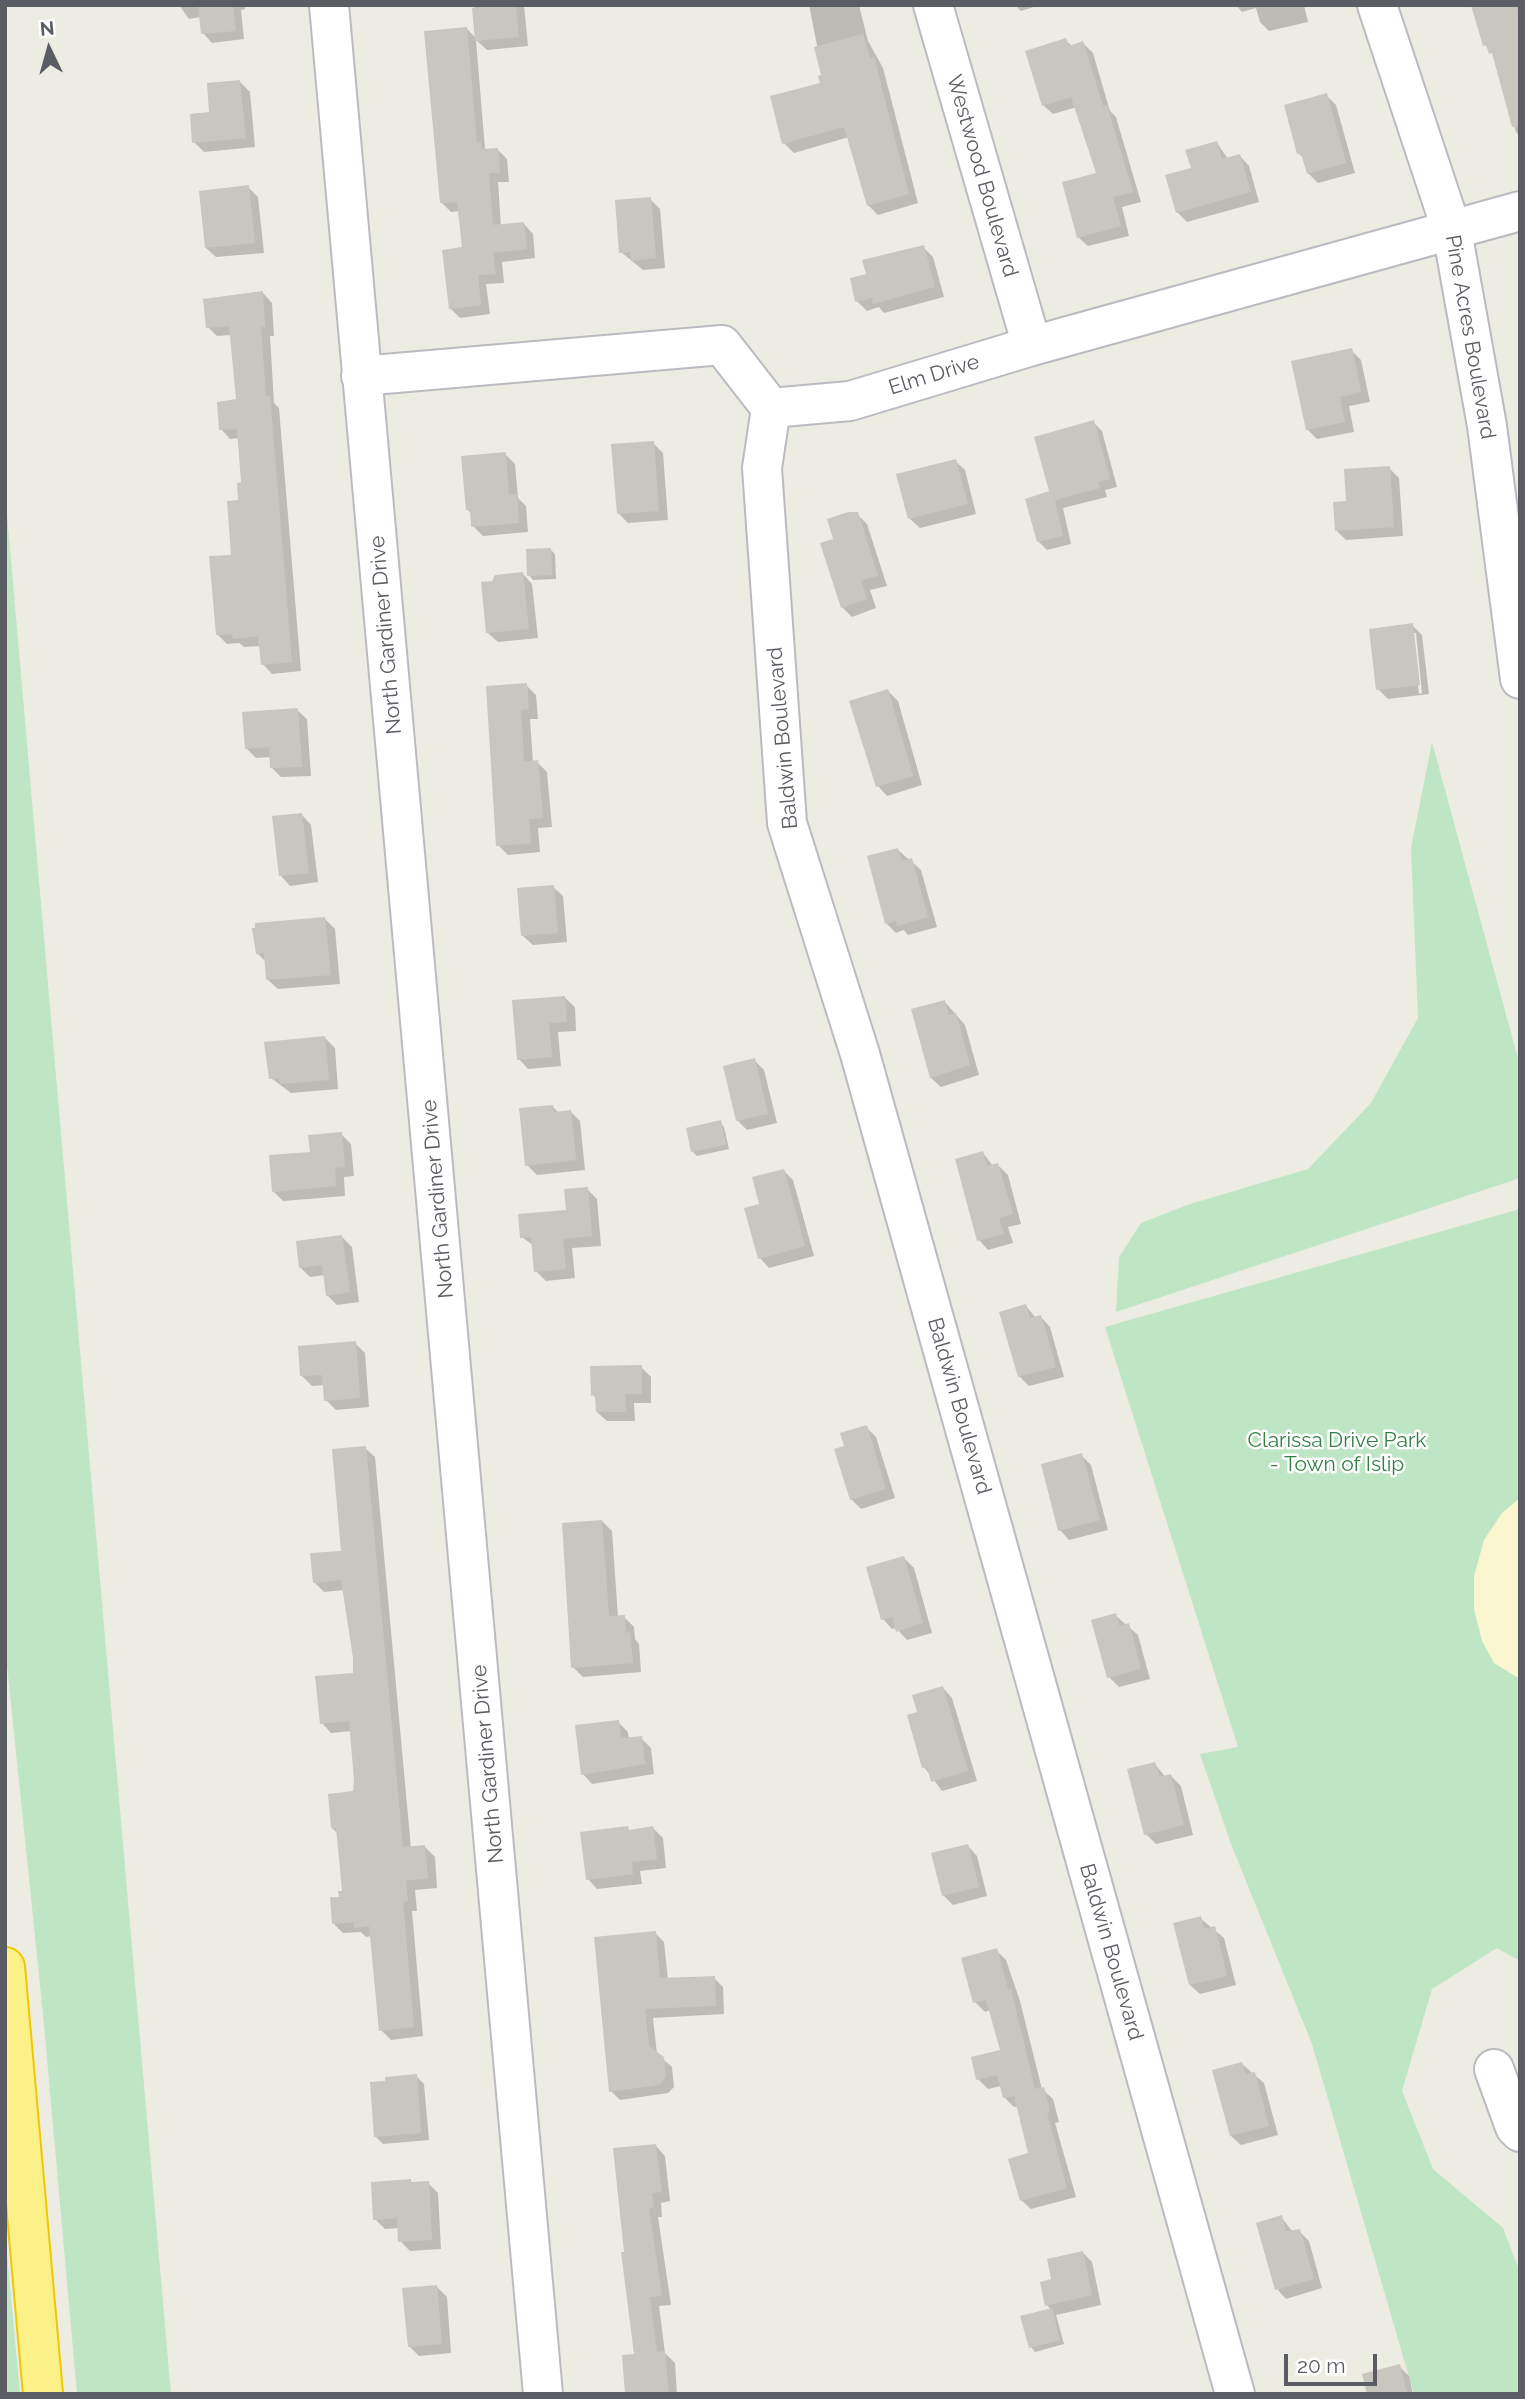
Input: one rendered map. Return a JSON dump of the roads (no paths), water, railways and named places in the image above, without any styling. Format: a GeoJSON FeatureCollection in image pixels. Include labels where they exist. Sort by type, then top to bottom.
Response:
{"type":"FeatureCollection","features":[{"type":"Feature","properties":{"kind":"highway"},"geometry":{"type":"LineString","coordinates":[[5,1966],[43,2394]]}},
{"type":"Feature","properties":{"kind":"street","name":"North Gardiner Drive"},"geometry":{"type":"LineString","coordinates":[[329,5],[424,1041],[543,2394]]}},
{"type":"Feature","properties":{"kind":"street","name":"Westwood Boulevard"},"geometry":{"type":"LineString","coordinates":[[933,5],[1032,346]]}},
{"type":"Feature","properties":{"kind":"street","name":"Pine Acres Boulevard"},"geometry":{"type":"LineString","coordinates":[[1377,5],[1451,231],[1487,426],[1520,679]]}},
{"type":"Feature","properties":{"kind":"street","name":"Elm Drive"},"geometry":{"type":"LineString","coordinates":[[771,408],[850,401],[1032,346],[1520,211]]}},
{"type":"Feature","properties":{"kind":"street"},"geometry":{"type":"LineString","coordinates":[[361,376],[722,345],[771,408]]}},
{"type":"Feature","properties":{"kind":"street","name":"Baldwin Boulevard"},"geometry":{"type":"LineString","coordinates":[[771,408],[762,468],[787,823],[864,1067],[1235,2394]]}},
{"type":"Feature","properties":{"kind":"street"},"geometry":{"type":"LineString","coordinates":[[1494,2069],[1520,2132]]}},
{"type":"Feature","properties":{"kind":"park label","name":"Clarissa Drive Park - Town of Islip"},"geometry":{"type":"Point","coordinates":[1337,1453]}}]}
